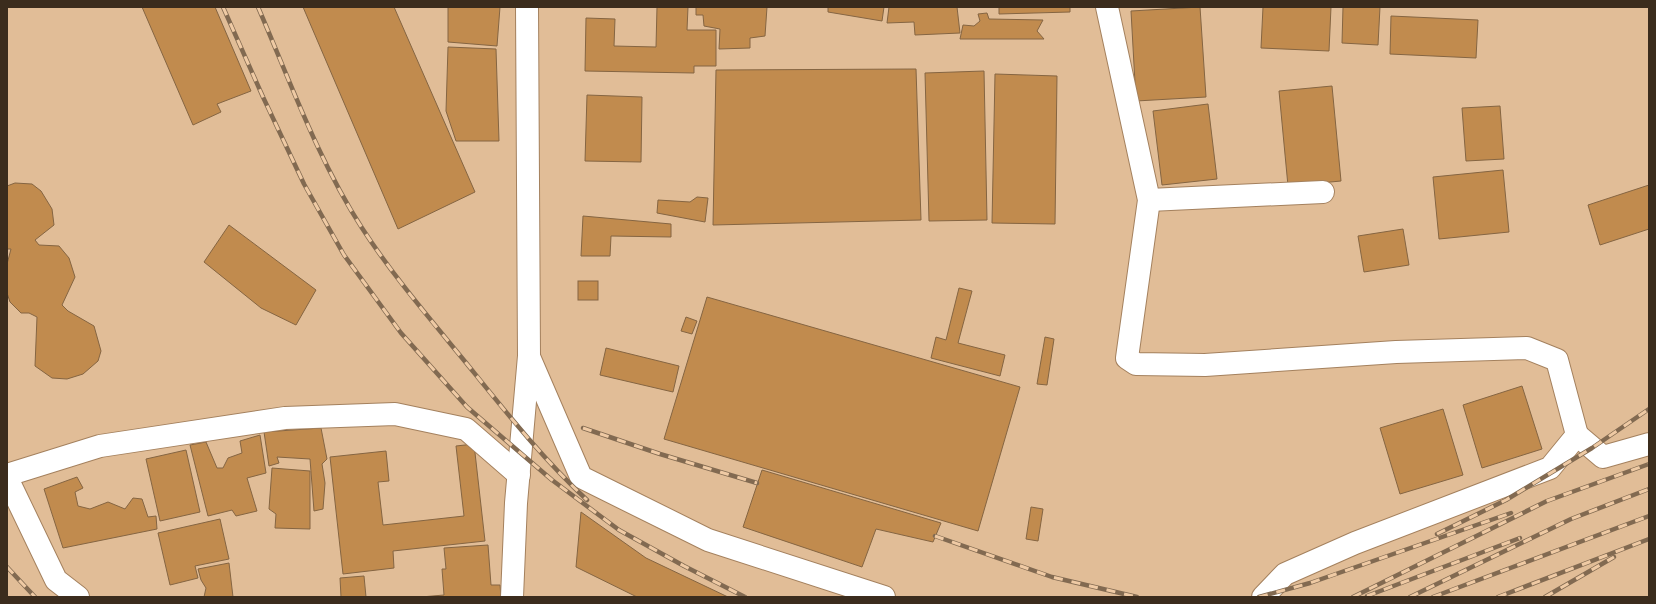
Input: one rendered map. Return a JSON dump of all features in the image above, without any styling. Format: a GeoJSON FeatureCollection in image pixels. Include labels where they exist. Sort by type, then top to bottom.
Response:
{"type":"FeatureCollection","features":[{"type":"Feature","properties":{"kind":"street"},"geometry":{"type":"LineString","coordinates":[[512,597],[528,356],[527,7]]}},
{"type":"Feature","properties":{"kind":"street"},"geometry":{"type":"LineString","coordinates":[[1107,7],[1149,200],[1127,358],[1136,364],[1205,365],[1396,352],[1527,348],[1557,360],[1576,435],[1603,457],[1649,444]]}},
{"type":"Feature","properties":{"kind":"street"},"geometry":{"type":"LineString","coordinates":[[1149,200],[1322,192]]}},
{"type":"Feature","properties":{"kind":"street"},"geometry":{"type":"LineString","coordinates":[[528,356],[581,476],[708,540],[884,597]]}},
{"type":"Feature","properties":{"kind":"street"},"geometry":{"type":"LineString","coordinates":[[7,475],[100,446],[285,418],[395,414],[466,428],[519,475]]}},
{"type":"Feature","properties":{"kind":"street"},"geometry":{"type":"LineString","coordinates":[[1263,597],[1285,574],[1355,543],[1550,468],[1576,435]]}},
{"type":"Feature","properties":{"kind":"street"},"geometry":{"type":"LineString","coordinates":[[7,478],[56,580],[78,597]]}},
{"type":"Feature","properties":{"kind":"building"},"geometry":{"type":"Polygon","coordinates":[[[142,7],[215,7],[251,91],[217,104],[221,112],[193,125],[142,7]]]}},
{"type":"Feature","properties":{"kind":"building"},"geometry":{"type":"Polygon","coordinates":[[[303,7],[394,7],[475,192],[398,229],[303,7]]]}},
{"type":"Feature","properties":{"kind":"building"},"geometry":{"type":"Polygon","coordinates":[[[448,7],[500,7],[497,46],[448,42],[448,7]]]}},
{"type":"Feature","properties":{"kind":"building"},"geometry":{"type":"Polygon","coordinates":[[[657,7],[688,7],[687,30],[716,30],[716,66],[694,66],[694,73],[585,71],[586,18],[615,19],[614,46],[656,47],[657,7]]]}},
{"type":"Feature","properties":{"kind":"building"},"geometry":{"type":"Polygon","coordinates":[[[696,7],[767,7],[765,36],[750,38],[750,48],[719,49],[720,29],[704,26],[703,15],[696,15],[696,7]]]}},
{"type":"Feature","properties":{"kind":"building"},"geometry":{"type":"Polygon","coordinates":[[[828,7],[884,7],[882,21],[828,12],[828,7]]]}},
{"type":"Feature","properties":{"kind":"building"},"geometry":{"type":"Polygon","coordinates":[[[889,7],[957,7],[960,33],[915,35],[914,22],[887,23],[889,7]]]}},
{"type":"Feature","properties":{"kind":"building"},"geometry":{"type":"Polygon","coordinates":[[[999,7],[1070,7],[1070,12],[999,14],[999,7]]]}},
{"type":"Feature","properties":{"kind":"building"},"geometry":{"type":"Polygon","coordinates":[[[1200,7],[1206,97],[1136,101],[1131,11],[1200,7]]]}},
{"type":"Feature","properties":{"kind":"building"},"geometry":{"type":"Polygon","coordinates":[[[1263,7],[1331,7],[1329,51],[1261,48],[1263,7]]]}},
{"type":"Feature","properties":{"kind":"building"},"geometry":{"type":"Polygon","coordinates":[[[1343,7],[1380,7],[1378,45],[1342,43],[1343,7]]]}},
{"type":"Feature","properties":{"kind":"building"},"geometry":{"type":"Polygon","coordinates":[[[987,13],[989,19],[1043,20],[1037,31],[1044,39],[960,39],[963,25],[974,26],[980,21],[978,14],[987,13]]]}},
{"type":"Feature","properties":{"kind":"building"},"geometry":{"type":"Polygon","coordinates":[[[1391,16],[1478,20],[1476,58],[1390,54],[1391,16]]]}},
{"type":"Feature","properties":{"kind":"building"},"geometry":{"type":"Polygon","coordinates":[[[448,47],[496,49],[499,141],[456,141],[446,111],[448,47]]]}},
{"type":"Feature","properties":{"kind":"building"},"geometry":{"type":"Polygon","coordinates":[[[916,69],[921,220],[713,225],[716,70],[916,69]]]}},
{"type":"Feature","properties":{"kind":"building"},"geometry":{"type":"Polygon","coordinates":[[[984,71],[987,220],[929,221],[925,73],[984,71]]]}},
{"type":"Feature","properties":{"kind":"building"},"geometry":{"type":"Polygon","coordinates":[[[995,74],[1057,76],[1055,224],[992,223],[995,74]]]}},
{"type":"Feature","properties":{"kind":"building"},"geometry":{"type":"Polygon","coordinates":[[[1332,86],[1341,181],[1288,186],[1279,91],[1332,86]]]}},
{"type":"Feature","properties":{"kind":"building"},"geometry":{"type":"Polygon","coordinates":[[[587,95],[642,97],[641,162],[585,161],[587,95]]]}},
{"type":"Feature","properties":{"kind":"building"},"geometry":{"type":"Polygon","coordinates":[[[1208,104],[1217,179],[1162,185],[1153,111],[1208,104]]]}},
{"type":"Feature","properties":{"kind":"building"},"geometry":{"type":"Polygon","coordinates":[[[1500,106],[1504,159],[1466,161],[1462,108],[1500,106]]]}},
{"type":"Feature","properties":{"kind":"building"},"geometry":{"type":"Polygon","coordinates":[[[1503,170],[1509,232],[1439,239],[1433,177],[1503,170]]]}},
{"type":"Feature","properties":{"kind":"building"},"geometry":{"type":"Polygon","coordinates":[[[15,183],[32,184],[41,191],[52,209],[54,225],[35,240],[39,245],[59,246],[69,258],[75,277],[62,305],[68,311],[94,326],[101,351],[98,361],[83,374],[67,379],[52,378],[35,366],[37,317],[29,313],[21,313],[10,302],[7,293],[7,264],[11,249],[7,249],[7,186],[15,183]]]}},
{"type":"Feature","properties":{"kind":"building"},"geometry":{"type":"Polygon","coordinates":[[[1649,185],[1649,229],[1600,245],[1588,205],[1649,185]]]}},
{"type":"Feature","properties":{"kind":"building"},"geometry":{"type":"Polygon","coordinates":[[[697,197],[708,198],[705,222],[657,213],[658,200],[690,202],[697,197]]]}},
{"type":"Feature","properties":{"kind":"building"},"geometry":{"type":"Polygon","coordinates":[[[583,216],[671,224],[671,237],[611,236],[610,256],[581,256],[583,216]]]}},
{"type":"Feature","properties":{"kind":"building"},"geometry":{"type":"Polygon","coordinates":[[[229,225],[316,290],[296,325],[261,308],[204,262],[229,225]]]}},
{"type":"Feature","properties":{"kind":"building"},"geometry":{"type":"Polygon","coordinates":[[[1403,229],[1409,265],[1364,272],[1358,236],[1403,229]]]}},
{"type":"Feature","properties":{"kind":"building"},"geometry":{"type":"Polygon","coordinates":[[[578,281],[598,281],[598,300],[578,300],[578,281]]]}},
{"type":"Feature","properties":{"kind":"building"},"geometry":{"type":"Polygon","coordinates":[[[959,288],[972,291],[958,343],[1005,355],[1000,376],[931,358],[936,337],[946,340],[959,288]]]}},
{"type":"Feature","properties":{"kind":"building"},"geometry":{"type":"Polygon","coordinates":[[[707,297],[1020,387],[978,531],[664,439],[707,297]]]}},
{"type":"Feature","properties":{"kind":"building"},"geometry":{"type":"Polygon","coordinates":[[[686,317],[697,321],[692,334],[681,331],[686,317]]]}},
{"type":"Feature","properties":{"kind":"building"},"geometry":{"type":"Polygon","coordinates":[[[1045,337],[1054,339],[1047,385],[1037,384],[1045,337]]]}},
{"type":"Feature","properties":{"kind":"building"},"geometry":{"type":"Polygon","coordinates":[[[606,348],[679,366],[673,392],[600,375],[606,348]]]}},
{"type":"Feature","properties":{"kind":"building"},"geometry":{"type":"Polygon","coordinates":[[[1522,386],[1542,449],[1482,468],[1463,405],[1522,386]]]}},
{"type":"Feature","properties":{"kind":"building"},"geometry":{"type":"Polygon","coordinates":[[[1443,409],[1463,475],[1400,494],[1380,428],[1443,409]]]}},
{"type":"Feature","properties":{"kind":"building"},"geometry":{"type":"Polygon","coordinates":[[[321,428],[327,459],[322,464],[325,483],[323,509],[314,511],[310,459],[277,457],[279,463],[269,466],[264,432],[321,428]]]}},
{"type":"Feature","properties":{"kind":"building"},"geometry":{"type":"Polygon","coordinates":[[[260,435],[266,473],[247,478],[257,511],[236,516],[232,510],[208,516],[190,445],[206,442],[217,468],[223,468],[228,458],[242,453],[240,441],[260,435]]]}},
{"type":"Feature","properties":{"kind":"building"},"geometry":{"type":"Polygon","coordinates":[[[474,444],[485,541],[393,551],[394,568],[343,574],[330,457],[386,451],[389,481],[378,482],[383,525],[464,516],[456,446],[474,444]]]}},
{"type":"Feature","properties":{"kind":"building"},"geometry":{"type":"Polygon","coordinates":[[[186,450],[200,512],[160,521],[146,459],[186,450]]]}},
{"type":"Feature","properties":{"kind":"building"},"geometry":{"type":"Polygon","coordinates":[[[272,468],[310,471],[310,529],[275,528],[276,514],[269,509],[272,468]]]}},
{"type":"Feature","properties":{"kind":"building"},"geometry":{"type":"Polygon","coordinates":[[[762,470],[941,523],[933,542],[876,529],[862,567],[743,527],[762,470]]]}},
{"type":"Feature","properties":{"kind":"building"},"geometry":{"type":"Polygon","coordinates":[[[77,477],[83,488],[75,492],[78,506],[90,509],[108,502],[125,509],[133,498],[142,499],[148,517],[156,516],[157,529],[63,548],[44,489],[77,477]]]}},
{"type":"Feature","properties":{"kind":"building"},"geometry":{"type":"Polygon","coordinates":[[[1031,507],[1043,509],[1038,541],[1026,539],[1031,507]]]}},
{"type":"Feature","properties":{"kind":"building"},"geometry":{"type":"Polygon","coordinates":[[[581,512],[646,558],[728,597],[637,597],[576,567],[581,512]]]}},
{"type":"Feature","properties":{"kind":"building"},"geometry":{"type":"Polygon","coordinates":[[[220,519],[229,559],[195,566],[198,578],[170,585],[158,533],[220,519]]]}},
{"type":"Feature","properties":{"kind":"building"},"geometry":{"type":"Polygon","coordinates":[[[488,545],[491,585],[500,585],[501,597],[421,597],[444,595],[442,569],[446,569],[444,548],[488,545]]]}},
{"type":"Feature","properties":{"kind":"building"},"geometry":{"type":"Polygon","coordinates":[[[229,563],[233,597],[204,597],[206,588],[201,580],[198,569],[229,563]]]}},
{"type":"Feature","properties":{"kind":"building"},"geometry":{"type":"Polygon","coordinates":[[[364,576],[366,597],[341,597],[340,578],[364,576]]]}},
{"type":"Feature","properties":{"kind":"railway"},"geometry":{"type":"LineString","coordinates":[[223,7],[304,184],[344,255],[401,333],[467,407],[552,480],[619,530],[684,566],[745,597]]}},
{"type":"Feature","properties":{"kind":"railway"},"geometry":{"type":"LineString","coordinates":[[258,7],[318,148],[346,202],[374,246],[413,298],[510,417],[555,468],[587,500]]}},
{"type":"Feature","properties":{"kind":"railway"},"geometry":{"type":"LineString","coordinates":[[1437,534],[1506,500],[1592,448],[1649,409]]}},
{"type":"Feature","properties":{"kind":"railway"},"geometry":{"type":"LineString","coordinates":[[583,428],[660,454],[757,483]]}},
{"type":"Feature","properties":{"kind":"railway"},"geometry":{"type":"LineString","coordinates":[[1353,597],[1547,501],[1649,464]]}},
{"type":"Feature","properties":{"kind":"railway"},"geometry":{"type":"LineString","coordinates":[[1410,597],[1571,519],[1649,489]]}},
{"type":"Feature","properties":{"kind":"railway"},"geometry":{"type":"LineString","coordinates":[[1259,597],[1310,583],[1511,513]]}},
{"type":"Feature","properties":{"kind":"railway"},"geometry":{"type":"LineString","coordinates":[[1433,597],[1649,516]]}},
{"type":"Feature","properties":{"kind":"railway"},"geometry":{"type":"LineString","coordinates":[[935,536],[1052,577],[1137,597]]}},
{"type":"Feature","properties":{"kind":"railway"},"geometry":{"type":"LineString","coordinates":[[1367,596],[1520,538]]}},
{"type":"Feature","properties":{"kind":"railway"},"geometry":{"type":"LineString","coordinates":[[1498,597],[1649,539]]}},
{"type":"Feature","properties":{"kind":"railway"},"geometry":{"type":"LineString","coordinates":[[1545,597],[1614,557]]}},
{"type":"Feature","properties":{"kind":"railway"},"geometry":{"type":"LineString","coordinates":[[7,567],[35,597]]}}]}
